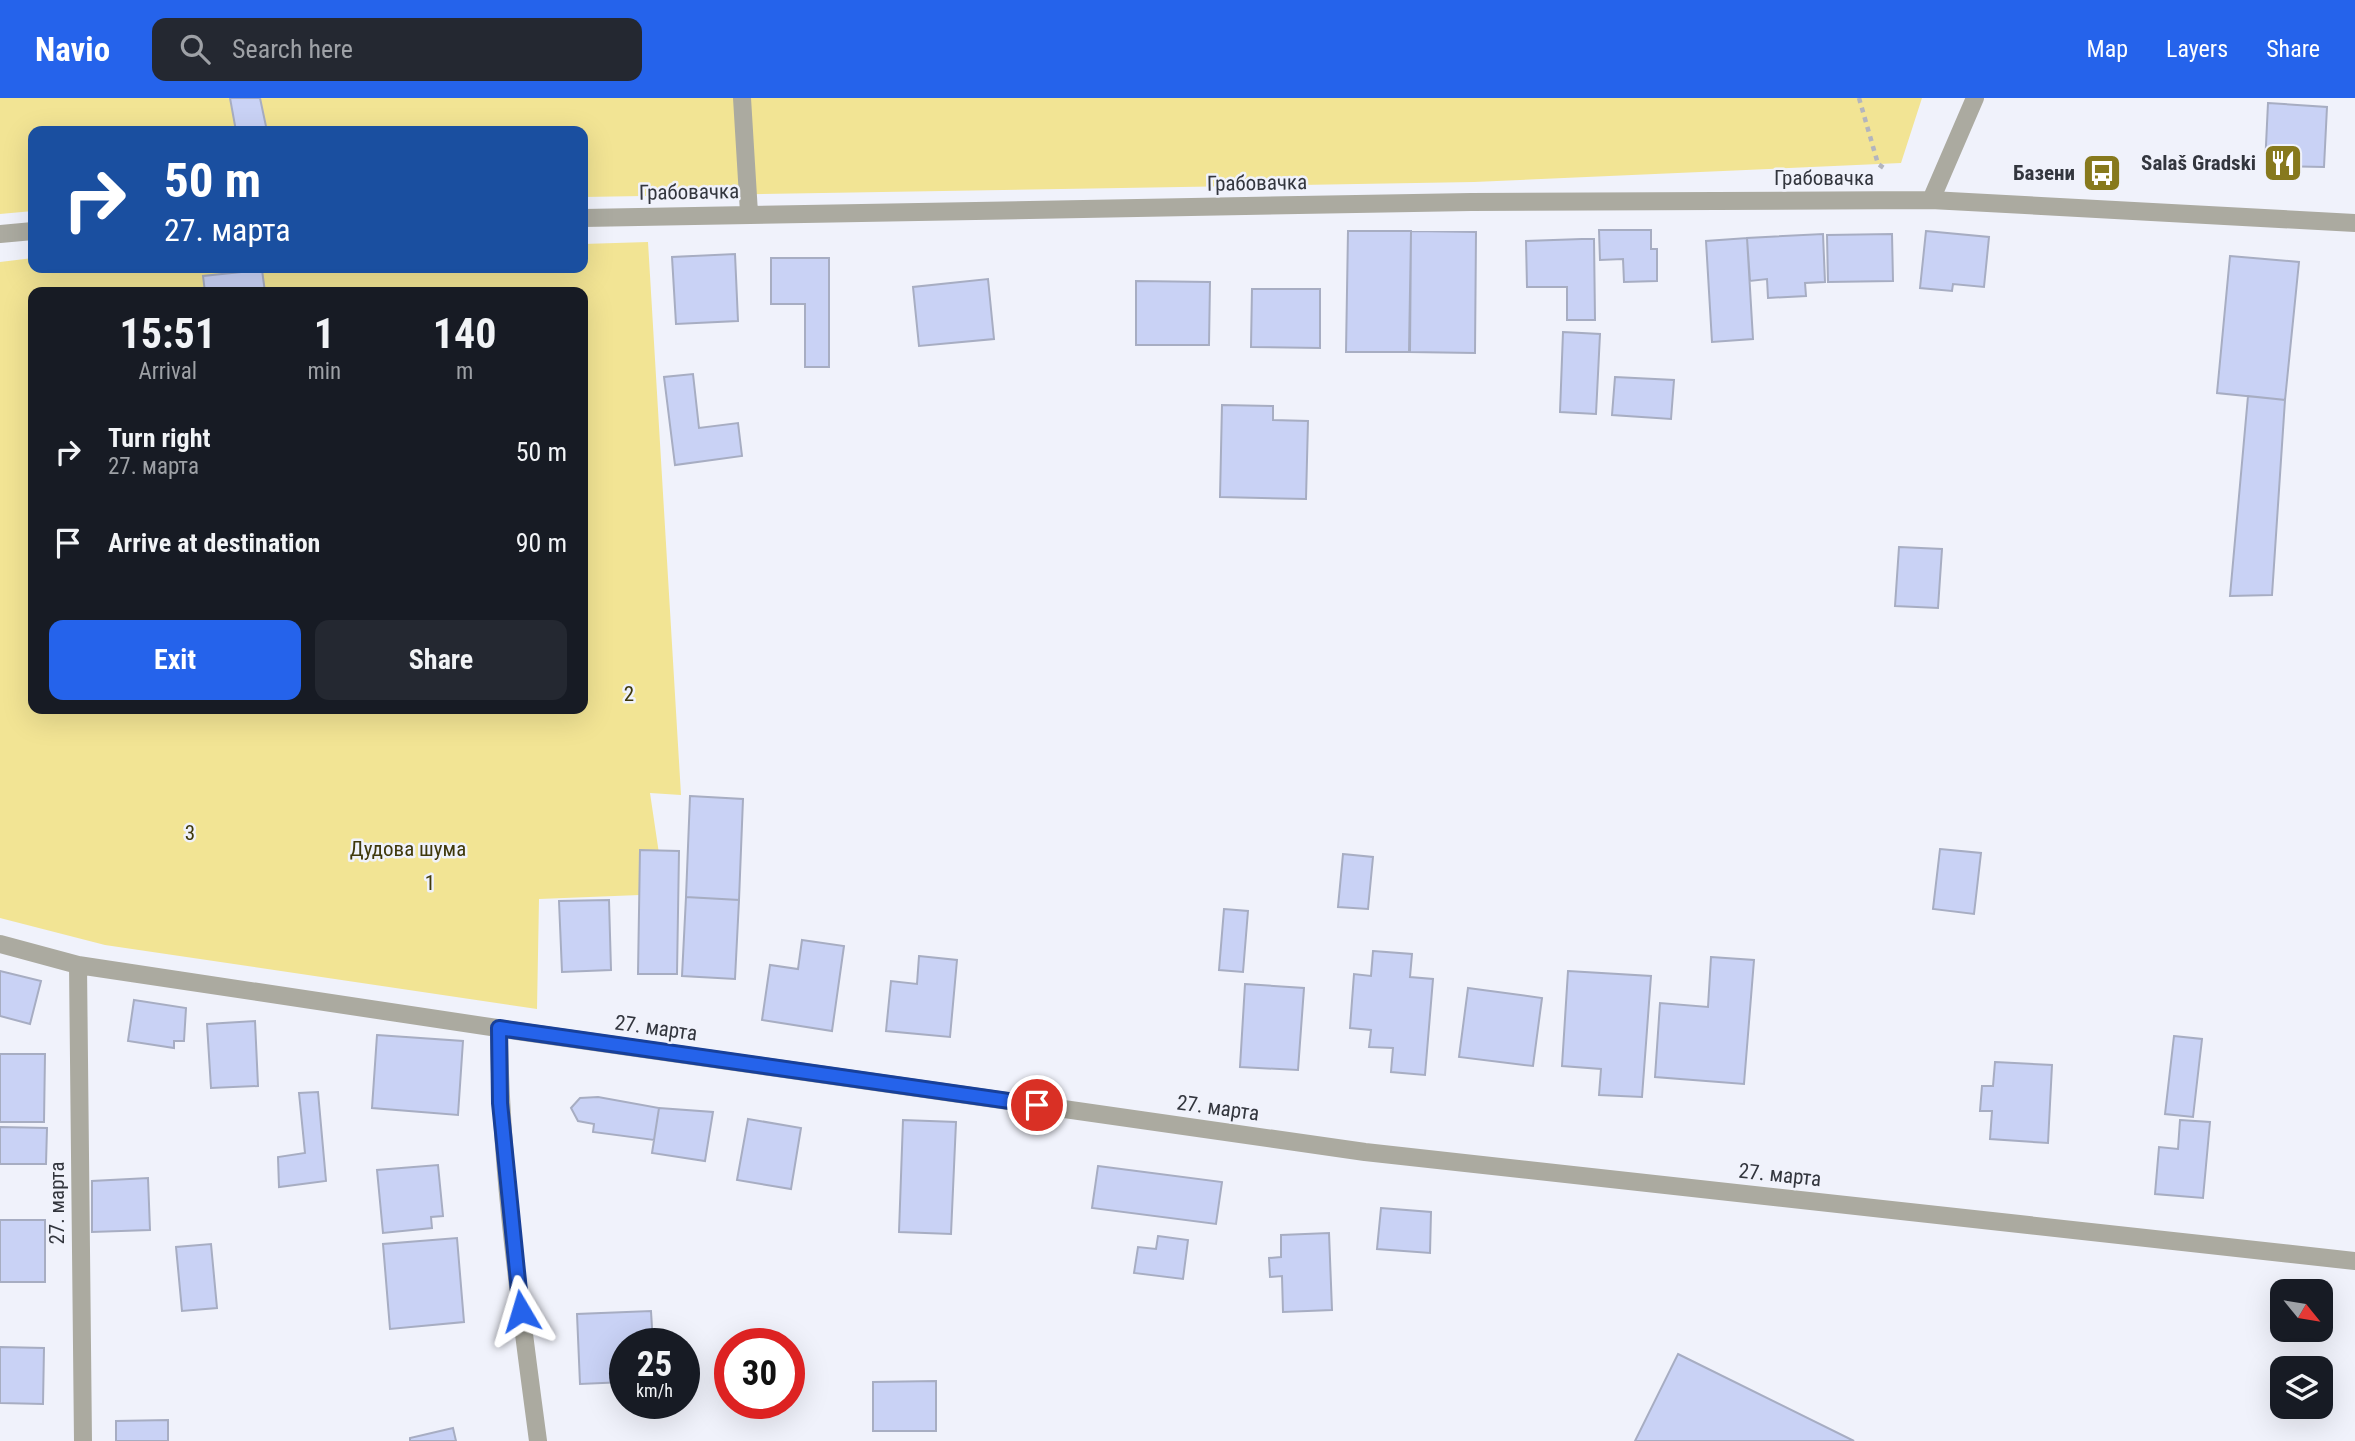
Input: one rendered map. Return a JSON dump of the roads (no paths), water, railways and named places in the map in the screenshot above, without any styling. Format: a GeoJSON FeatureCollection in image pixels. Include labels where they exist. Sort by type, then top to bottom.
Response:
{"type":"FeatureCollection","features":[{"type":"Feature","properties":{"kind":"street"},"geometry":{"type":"LineString","coordinates":[[742,98],[749,213]]}},
{"type":"Feature","properties":{"kind":"street"},"geometry":{"type":"LineString","coordinates":[[1931,200],[1975,98]]}},
{"type":"Feature","properties":{"kind":"street","name":"Грабовачка"},"geometry":{"type":"LineString","coordinates":[[588,218],[1471,202],[1931,200],[2355,223]]}},
{"type":"Feature","properties":{"kind":"street"},"geometry":{"type":"LineString","coordinates":[[0,234],[28,231]]}},
{"type":"Feature","properties":{"kind":"street","name":"27. марта"},"geometry":{"type":"LineString","coordinates":[[0,944],[78,965],[1365,1152],[2355,1261]]}},
{"type":"Feature","properties":{"kind":"street","name":"27. марта"},"geometry":{"type":"LineString","coordinates":[[78,965],[83,1441]]}},
{"type":"Feature","properties":{"kind":"street"},"geometry":{"type":"LineString","coordinates":[[499,1028],[500,1103],[518,1286],[538,1441]]}},
{"type":"Feature","properties":{"kind":"place","name":"Salaš Gradski"},"geometry":{"type":"Point","coordinates":[2283,163]}},
{"type":"Feature","properties":{"kind":"place","name":"Базени"},"geometry":{"type":"Point","coordinates":[2102,173]}},
{"type":"Feature","properties":{"kind":"park label","name":"2"},"geometry":{"type":"Point","coordinates":[629,694]}},
{"type":"Feature","properties":{"kind":"park label","name":"3"},"geometry":{"type":"Point","coordinates":[190,833]}},
{"type":"Feature","properties":{"kind":"park label","name":"Дудова шума"},"geometry":{"type":"Point","coordinates":[408,849]}},
{"type":"Feature","properties":{"kind":"park label","name":"1"},"geometry":{"type":"Point","coordinates":[430,883]}}]}
